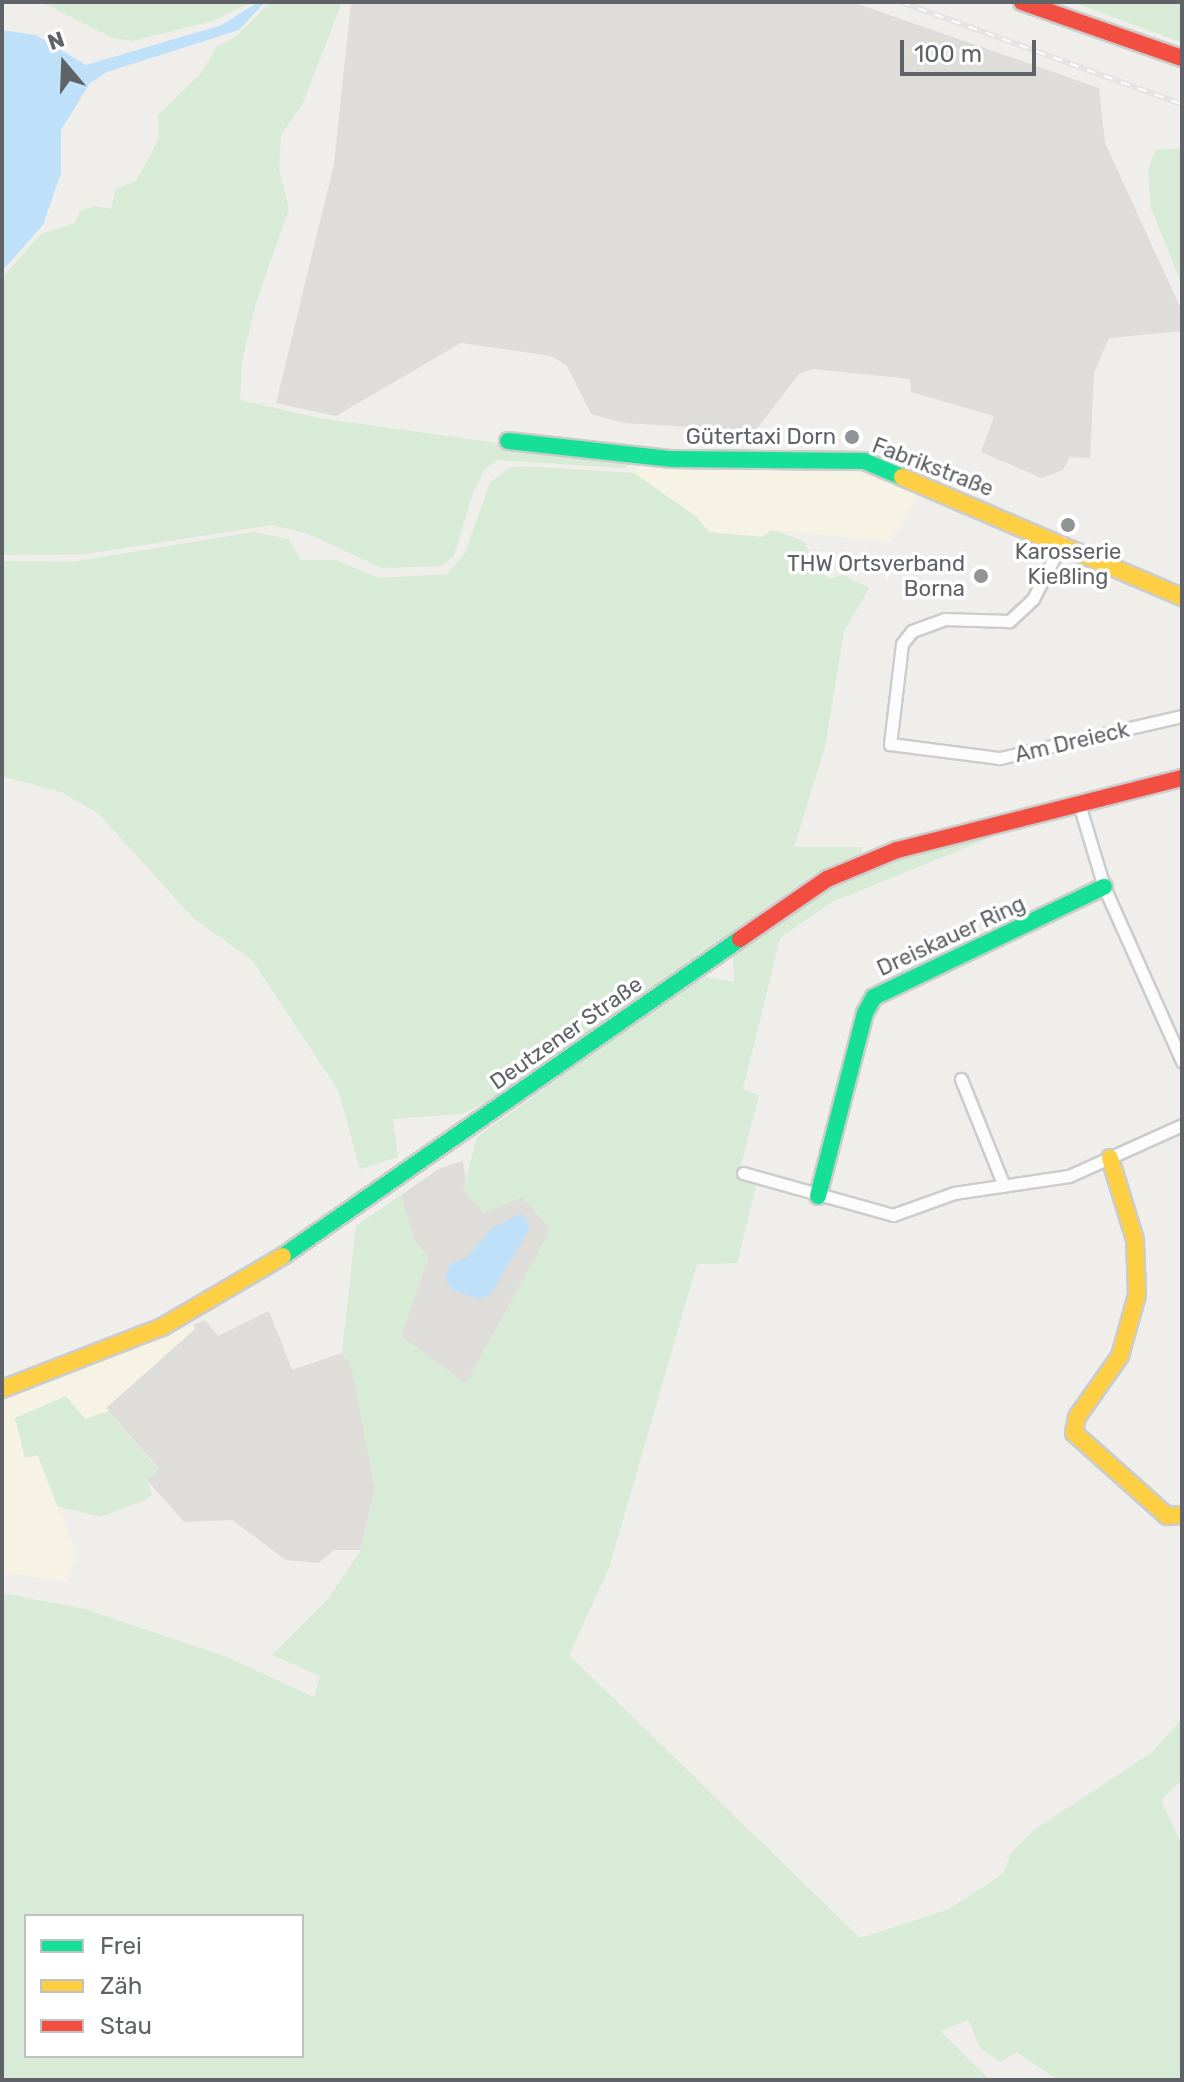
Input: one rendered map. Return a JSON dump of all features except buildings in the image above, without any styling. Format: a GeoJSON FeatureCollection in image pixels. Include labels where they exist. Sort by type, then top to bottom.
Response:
{"type":"FeatureCollection","features":[{"type":"Feature","properties":{"kind":"street"},"geometry":{"type":"LineString","coordinates":[[1022,2],[1182,58]]}},
{"type":"Feature","properties":{"kind":"street","name":"Fabrikstraße"},"geometry":{"type":"LineString","coordinates":[[508,441],[672,459],[864,461],[1062,542],[1182,597]]}},
{"type":"Feature","properties":{"kind":"street","name":"Am Dreieck"},"geometry":{"type":"LineString","coordinates":[[1062,542],[1033,599],[1009,621],[945,619],[912,631],[902,644],[890,744],[1000,758],[1182,716]]}},
{"type":"Feature","properties":{"kind":"street","name":"Deutzener Straße"},"geometry":{"type":"LineString","coordinates":[[2,1389],[162,1327],[256,1275],[827,879],[897,850],[1182,778]]}},
{"type":"Feature","properties":{"kind":"street"},"geometry":{"type":"LineString","coordinates":[[1079,804],[1104,887],[1182,1061]]}},
{"type":"Feature","properties":{"kind":"street","name":"Dreiskauer Ring"},"geometry":{"type":"LineString","coordinates":[[818,1196],[865,1013],[874,997],[1104,887]]}},
{"type":"Feature","properties":{"kind":"street"},"geometry":{"type":"LineString","coordinates":[[961,1079],[1004,1186]]}},
{"type":"Feature","properties":{"kind":"street"},"geometry":{"type":"LineString","coordinates":[[743,1173],[893,1215],[954,1193],[1069,1176],[1182,1125]]}},
{"type":"Feature","properties":{"kind":"street"},"geometry":{"type":"LineString","coordinates":[[1110,1158],[1135,1240],[1137,1295],[1120,1356],[1077,1417],[1074,1433],[1167,1516],[1182,1515]]}},
{"type":"Feature","properties":{"kind":"shaded area"},"geometry":{"type":"Polygon","coordinates":[[[351,2],[852,2],[1099,88],[1105,143],[1182,311],[1182,331],[1109,338],[1094,373],[1090,458],[1070,457],[1063,470],[1042,478],[981,452],[994,416],[911,392],[910,379],[813,369],[799,374],[755,431],[624,423],[591,414],[567,366],[551,356],[461,343],[336,416],[276,403],[334,164],[351,2]]]}},
{"type":"Feature","properties":{"kind":"shaded area"},"geometry":{"type":"Polygon","coordinates":[[[641,460],[838,467],[922,490],[890,542],[772,530],[762,537],[709,532],[697,517],[634,473],[641,460]]]}},
{"type":"Feature","properties":{"kind":"shaded area"},"geometry":{"type":"Polygon","coordinates":[[[463,1161],[466,1182],[523,1197],[551,1229],[466,1384],[401,1336],[428,1257],[414,1240],[401,1195],[440,1168],[463,1161]]]}},
{"type":"Feature","properties":{"kind":"shaded area"},"geometry":{"type":"Polygon","coordinates":[[[269,1311],[292,1370],[342,1353],[351,1364],[355,1383],[375,1488],[361,1550],[334,1550],[319,1563],[286,1560],[232,1520],[184,1522],[147,1480],[159,1469],[106,1408],[195,1329],[193,1325],[205,1320],[218,1336],[269,1311]]]}},
{"type":"Feature","properties":{"kind":"shaded area"},"geometry":{"type":"Polygon","coordinates":[[[193,1325],[196,1329],[108,1411],[25,1458],[37,1454],[76,1554],[67,1582],[2,1572],[2,1401],[193,1325]]]}},
{"type":"Feature","properties":{"kind":"green space"},"geometry":{"type":"Polygon","coordinates":[[[41,2],[252,2],[213,21],[133,41],[113,38],[41,2]]]}},
{"type":"Feature","properties":{"kind":"green space"},"geometry":{"type":"Polygon","coordinates":[[[271,2],[342,2],[303,103],[281,135],[279,169],[289,209],[256,303],[242,361],[240,400],[319,418],[632,462],[624,468],[497,460],[485,469],[473,493],[454,556],[441,566],[382,568],[306,533],[272,525],[87,554],[2,555],[2,278],[41,234],[75,223],[80,211],[94,206],[111,209],[116,189],[136,181],[150,156],[159,137],[158,115],[203,71],[216,47],[235,37],[271,2]]]}},
{"type":"Feature","properties":{"kind":"green space"},"geometry":{"type":"Polygon","coordinates":[[[1073,2],[1182,2],[1182,43],[1180,42],[1073,2]]]}},
{"type":"Feature","properties":{"kind":"green space"},"geometry":{"type":"Polygon","coordinates":[[[1182,148],[1182,285],[1151,208],[1148,170],[1155,150],[1182,148]]]}},
{"type":"Feature","properties":{"kind":"green space"},"geometry":{"type":"Polygon","coordinates":[[[511,467],[634,473],[697,517],[709,532],[762,537],[772,530],[796,538],[806,544],[813,566],[829,579],[843,575],[869,588],[844,631],[825,747],[794,847],[861,847],[862,852],[818,871],[490,1100],[462,1114],[393,1119],[398,1157],[360,1169],[338,1090],[252,960],[192,917],[99,814],[61,792],[2,776],[2,561],[72,562],[253,532],[288,539],[301,560],[335,560],[379,578],[447,574],[465,553],[490,482],[511,467]]]}},
{"type":"Feature","properties":{"kind":"green space"},"geometry":{"type":"Polygon","coordinates":[[[994,831],[985,840],[832,902],[780,938],[743,1089],[759,1095],[737,1180],[756,1186],[737,1263],[697,1264],[609,1568],[569,1655],[860,1938],[947,1910],[1003,1874],[1011,1853],[1034,1830],[1151,1753],[1182,1719],[1182,1780],[1161,1800],[1182,1845],[1182,2080],[1058,2080],[1017,2052],[1001,2062],[981,2049],[968,2020],[940,2031],[990,2080],[2,2080],[2,1593],[85,1609],[227,1657],[314,1697],[320,1676],[272,1655],[328,1599],[361,1550],[375,1488],[351,1364],[342,1353],[356,1226],[401,1195],[414,1240],[428,1257],[401,1336],[466,1384],[551,1229],[523,1197],[483,1213],[463,1189],[477,1137],[701,976],[734,982],[733,952],[853,871],[994,831]]]}},
{"type":"Feature","properties":{"kind":"green space"},"geometry":{"type":"Polygon","coordinates":[[[66,1396],[85,1419],[108,1411],[159,1470],[147,1480],[152,1495],[101,1517],[57,1506],[38,1455],[25,1458],[15,1418],[66,1396]]]}},
{"type":"Feature","properties":{"kind":"water"},"geometry":{"type":"Polygon","coordinates":[[[258,2],[265,2],[239,30],[107,72],[90,83],[61,130],[61,173],[43,225],[2,271],[2,30],[36,35],[86,65],[222,25],[258,2]]]}},
{"type":"Feature","properties":{"kind":"water"},"geometry":{"type":"Polygon","coordinates":[[[522,1213],[530,1228],[491,1294],[479,1299],[452,1290],[445,1279],[450,1264],[467,1257],[492,1228],[522,1213]]]}},
{"type":"Feature","properties":{"kind":"railway"},"geometry":{"type":"LineString","coordinates":[[901,2],[1182,104]]}},
{"type":"Feature","properties":{"kind":"traffic: fast"},"geometry":{"type":"LineString","coordinates":[[508,441],[672,459],[864,461],[902,477]]}},
{"type":"Feature","properties":{"kind":"traffic: fast"},"geometry":{"type":"LineString","coordinates":[[818,1196],[865,1013],[874,997],[1104,887]]}},
{"type":"Feature","properties":{"kind":"traffic: fast"},"geometry":{"type":"LineString","coordinates":[[283,1256],[740,939]]}},
{"type":"Feature","properties":{"kind":"traffic: slow"},"geometry":{"type":"LineString","coordinates":[[902,477],[1182,597]]}},
{"type":"Feature","properties":{"kind":"traffic: slow"},"geometry":{"type":"LineString","coordinates":[[1110,1158],[1135,1240],[1137,1295],[1120,1356],[1077,1417],[1074,1433],[1167,1516],[1182,1515]]}},
{"type":"Feature","properties":{"kind":"traffic: slow"},"geometry":{"type":"LineString","coordinates":[[2,1389],[162,1327],[283,1256]]}},
{"type":"Feature","properties":{"kind":"traffic: jam"},"geometry":{"type":"LineString","coordinates":[[1022,2],[1182,58]]}},
{"type":"Feature","properties":{"kind":"traffic: jam"},"geometry":{"type":"LineString","coordinates":[[740,939],[827,879],[897,850],[1182,778]]}},
{"type":"Feature","properties":{"kind":"place","name":"Gütertaxi Dorn"},"geometry":{"type":"Point","coordinates":[852,437]}},
{"type":"Feature","properties":{"kind":"place","name":"Karosserie Kießling"},"geometry":{"type":"Point","coordinates":[1068,525]}},
{"type":"Feature","properties":{"kind":"place","name":"THW Ortsverband Borna"},"geometry":{"type":"Point","coordinates":[981,576]}}]}
